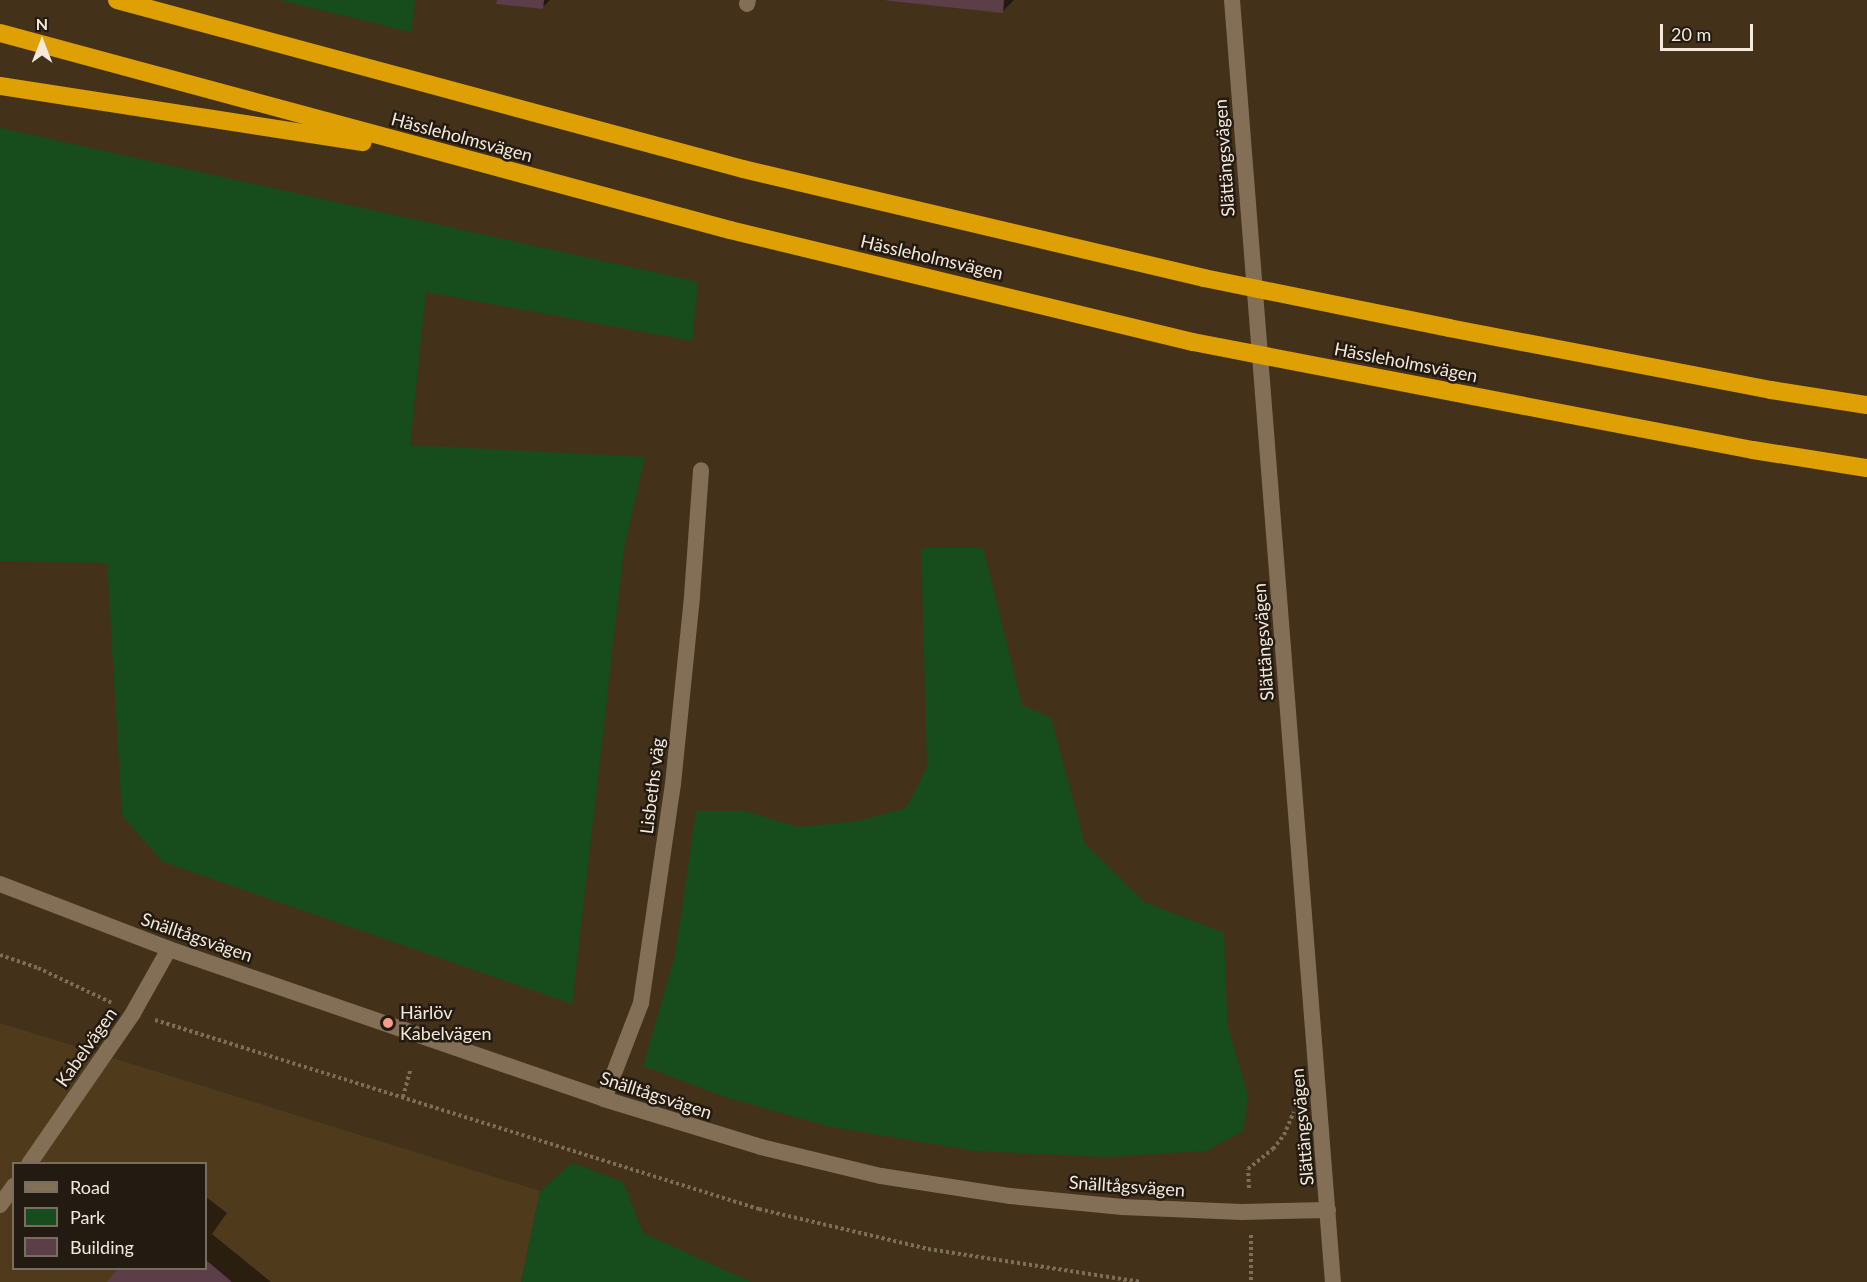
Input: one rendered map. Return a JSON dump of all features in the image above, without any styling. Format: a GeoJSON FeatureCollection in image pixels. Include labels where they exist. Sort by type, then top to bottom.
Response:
{"type":"FeatureCollection","features":[{"type":"Feature","properties":{"kind":"highway"},"geometry":{"type":"LineString","coordinates":[[117,0],[743,169],[1204,278],[1759,388],[1867,405]]}},
{"type":"Feature","properties":{"kind":"highway","name":"Hässleholmsvägen"},"geometry":{"type":"LineString","coordinates":[[0,33],[730,230],[1193,342],[1719,443],[1867,468]]}},
{"type":"Feature","properties":{"kind":"highway"},"geometry":{"type":"LineString","coordinates":[[0,86],[456,157]]}},
{"type":"Feature","properties":{"kind":"street","name":"Slättängsvägen"},"geometry":{"type":"LineString","coordinates":[[1232,0],[1333,1282]]}},
{"type":"Feature","properties":{"kind":"street","name":"Lisbeths väg"},"geometry":{"type":"LineString","coordinates":[[604,1099],[641,1003],[673,784],[692,596],[701,470]]}},
{"type":"Feature","properties":{"kind":"street","name":"Snälltågsvägen"},"geometry":{"type":"LineString","coordinates":[[0,884],[169,949],[604,1099],[761,1148],[881,1176],[1044,1199],[1122,1207],[1250,1212],[1328,1210]]}},
{"type":"Feature","properties":{"kind":"street","name":"Kabelvägen"},"geometry":{"type":"LineString","coordinates":[[30,1162],[133,1013],[169,949]]}},
{"type":"Feature","properties":{"kind":"street"},"geometry":{"type":"LineString","coordinates":[[0,1205],[12,1189]]}},
{"type":"Feature","properties":{"kind":"path"},"geometry":{"type":"LineString","coordinates":[[0,955],[38,968],[133,1013],[759,1209],[928,1249],[1141,1282]]}},
{"type":"Feature","properties":{"kind":"path"},"geometry":{"type":"LineString","coordinates":[[403,1097],[410,1070]]}},
{"type":"Feature","properties":{"kind":"path"},"geometry":{"type":"LineString","coordinates":[[1251,1282],[1248,1168],[1274,1149],[1293,1119],[1295,1103]]}},
{"type":"Feature","properties":{"kind":"shaded area"},"geometry":{"type":"Polygon","coordinates":[[[0,1023],[540,1191],[521,1282],[0,1282],[0,1023]]]}},
{"type":"Feature","properties":{"kind":"green space"},"geometry":{"type":"Polygon","coordinates":[[[279,0],[415,0],[411,32],[279,0]]]}},
{"type":"Feature","properties":{"kind":"green space"},"geometry":{"type":"Polygon","coordinates":[[[0,128],[698,282],[692,341],[426,292],[410,445],[645,457],[624,548],[572,1004],[163,862],[122,816],[107,563],[0,561],[0,128]]]}},
{"type":"Feature","properties":{"kind":"green space"},"geometry":{"type":"Polygon","coordinates":[[[921,548],[983,548],[1022,705],[1051,718],[1085,844],[1144,902],[1224,933],[1227,1023],[1248,1097],[1243,1131],[1206,1151],[1105,1157],[975,1151],[827,1126],[725,1097],[643,1066],[675,955],[696,811],[745,811],[798,827],[859,821],[906,808],[927,767],[921,548]]]}},
{"type":"Feature","properties":{"kind":"green space"},"geometry":{"type":"Polygon","coordinates":[[[572,1163],[623,1182],[643,1233],[751,1282],[521,1282],[540,1191],[572,1163]]]}},
{"type":"Feature","properties":{"kind":"building"},"geometry":{"type":"Polygon","coordinates":[[[497,0],[544,0],[543,9],[496,4],[497,0]]]}},
{"type":"Feature","properties":{"kind":"building"},"geometry":{"type":"Polygon","coordinates":[[[881,0],[1004,0],[1003,13],[881,0]]]}},
{"type":"Feature","properties":{"kind":"building"},"geometry":{"type":"Polygon","coordinates":[[[207,1261],[232,1282],[107,1282],[116,1270],[207,1270],[207,1261]]]}},
{"type":"Feature","properties":{"kind":"place","name":"Härlöv Kabelvägen"},"geometry":{"type":"Point","coordinates":[388,1023]}}]}
